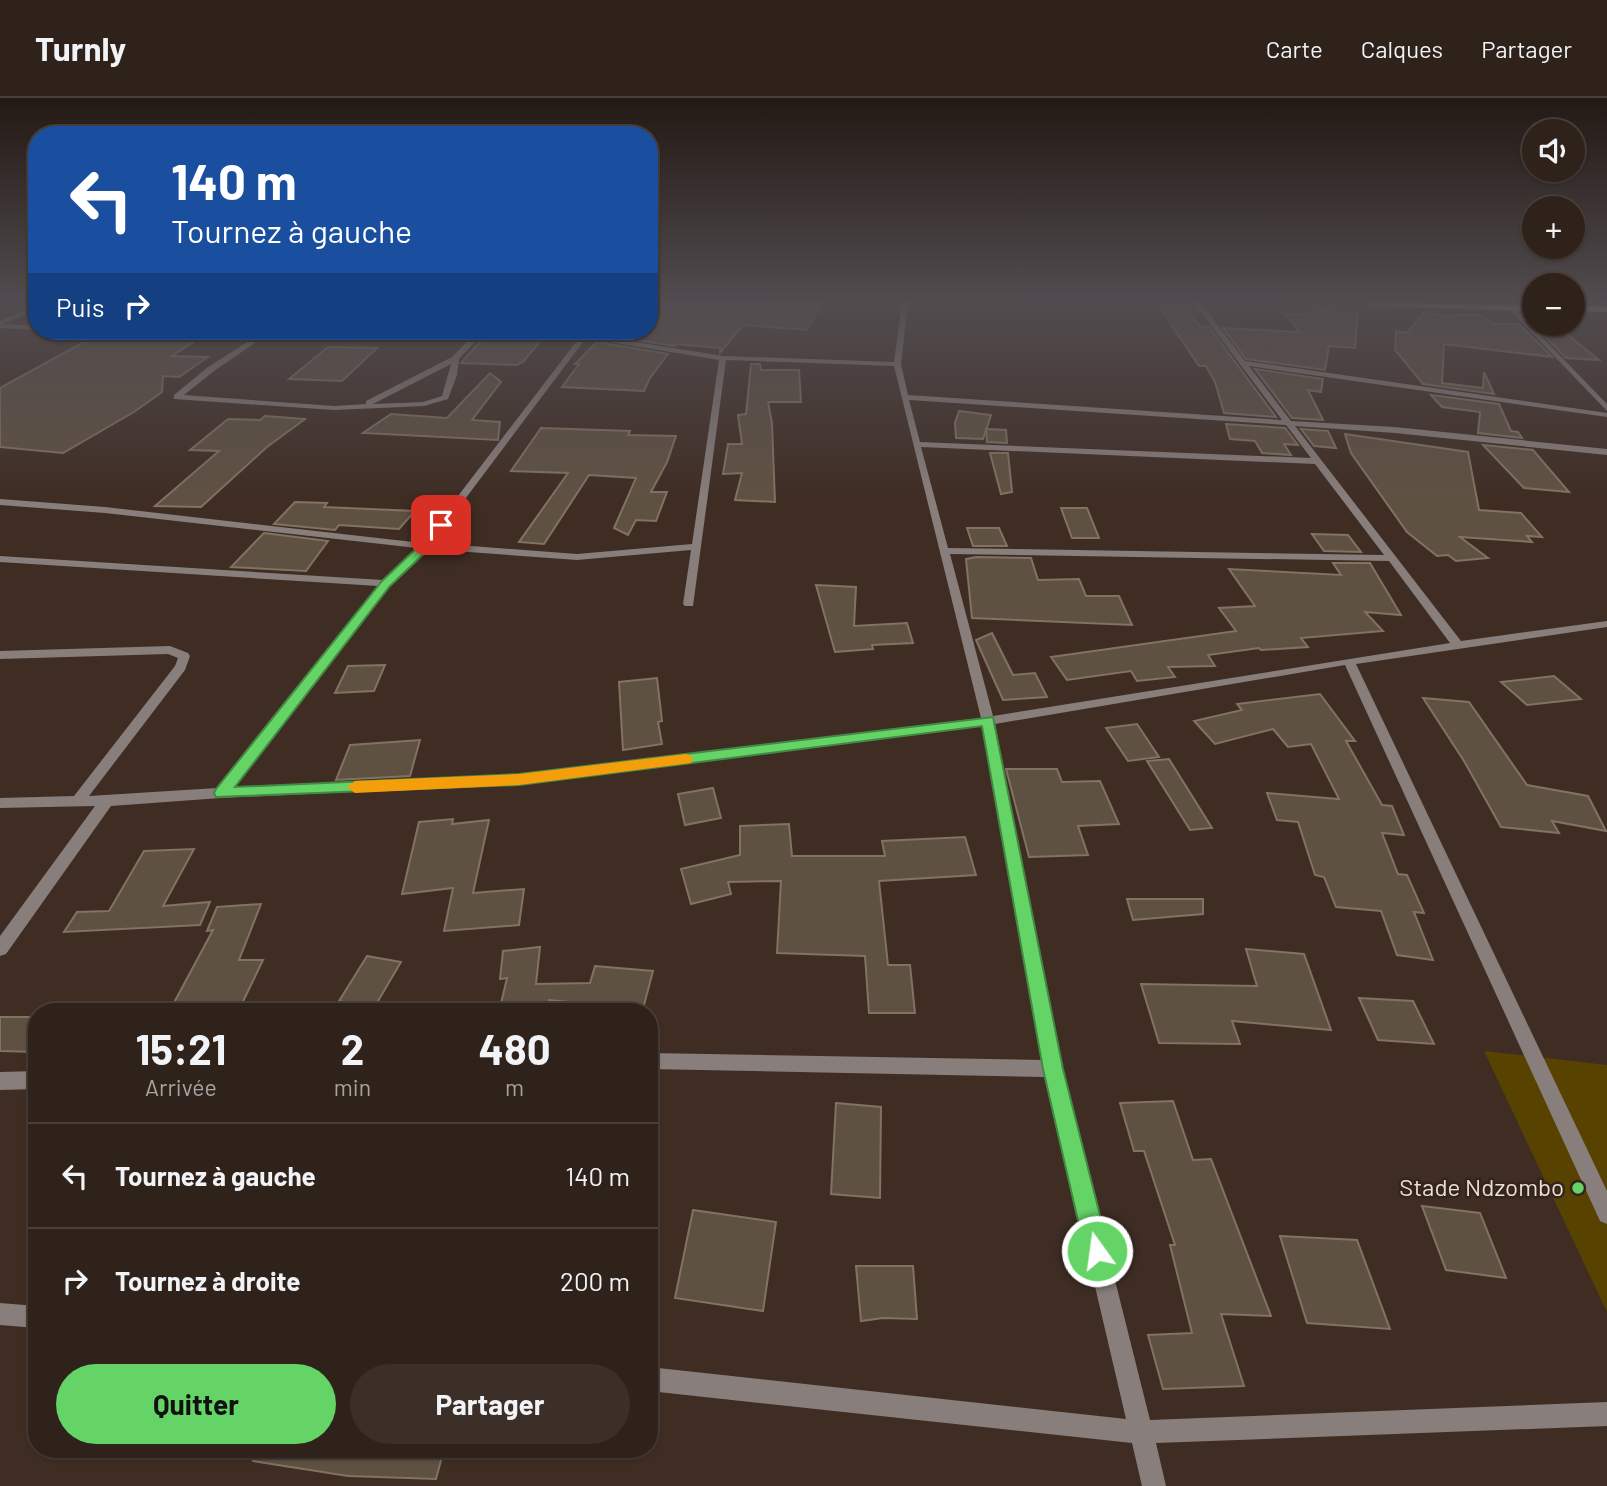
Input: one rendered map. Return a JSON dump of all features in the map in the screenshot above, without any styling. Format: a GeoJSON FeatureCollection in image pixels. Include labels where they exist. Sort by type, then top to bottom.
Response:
{"type":"FeatureCollection","features":[{"type":"Feature","properties":{"kind":"street"},"geometry":{"type":"LineString","coordinates":[[213,368],[177,397],[334,408],[424,404],[444,397],[454,368]]}},
{"type":"Feature","properties":{"kind":"street"},"geometry":{"type":"LineString","coordinates":[[364,405],[438,368]]}},
{"type":"Feature","properties":{"kind":"street"},"geometry":{"type":"LineString","coordinates":[[222,793],[386,583],[425,546],[560,368]]}},
{"type":"Feature","properties":{"kind":"street"},"geometry":{"type":"LineString","coordinates":[[689,604],[722,368]]}},
{"type":"Feature","properties":{"kind":"street"},"geometry":{"type":"LineString","coordinates":[[898,368],[988,721],[1053,1069],[1154,1486]]}},
{"type":"Feature","properties":{"kind":"street"},"geometry":{"type":"LineString","coordinates":[[1249,368],[1458,645]]}},
{"type":"Feature","properties":{"kind":"street"},"geometry":{"type":"LineString","coordinates":[[1278,368],[1607,415]]}},
{"type":"Feature","properties":{"kind":"street"},"geometry":{"type":"LineString","coordinates":[[1568,368],[1607,409]]}},
{"type":"Feature","properties":{"kind":"street"},"geometry":{"type":"LineString","coordinates":[[905,397],[1395,430],[1607,452]]}},
{"type":"Feature","properties":{"kind":"street"},"geometry":{"type":"LineString","coordinates":[[916,444],[1317,461]]}},
{"type":"Feature","properties":{"kind":"street"},"geometry":{"type":"LineString","coordinates":[[0,502],[105,510],[425,546],[577,557],[695,547]]}},
{"type":"Feature","properties":{"kind":"street"},"geometry":{"type":"LineString","coordinates":[[945,551],[1391,558]]}},
{"type":"Feature","properties":{"kind":"street"},"geometry":{"type":"LineString","coordinates":[[0,559],[386,583]]}},
{"type":"Feature","properties":{"kind":"street"},"geometry":{"type":"LineString","coordinates":[[0,803],[107,801],[519,779],[988,721],[1349,661],[1607,624]]}},
{"type":"Feature","properties":{"kind":"street"},"geometry":{"type":"LineString","coordinates":[[0,655],[170,650],[184,656],[181,667],[78,802]]}},
{"type":"Feature","properties":{"kind":"street"},"geometry":{"type":"LineString","coordinates":[[1349,661],[1607,1214]]}},
{"type":"Feature","properties":{"kind":"street"},"geometry":{"type":"LineString","coordinates":[[0,949],[107,801]]}},
{"type":"Feature","properties":{"kind":"street"},"geometry":{"type":"LineString","coordinates":[[658,1061],[1053,1069]]}},
{"type":"Feature","properties":{"kind":"street"},"geometry":{"type":"LineString","coordinates":[[0,1082],[28,1080]]}},
{"type":"Feature","properties":{"kind":"street"},"geometry":{"type":"LineString","coordinates":[[0,1314],[28,1316]]}},
{"type":"Feature","properties":{"kind":"street"},"geometry":{"type":"LineString","coordinates":[[658,1380],[1140,1432],[1607,1414]]}},
{"type":"Feature","properties":{"kind":"shaded area","name":"Stade Ndzombo"},"geometry":{"type":"Polygon","coordinates":[[[1484,1051],[1607,1065],[1607,1312],[1484,1051]]]}},
{"type":"Feature","properties":{"kind":"building"},"geometry":{"type":"Polygon","coordinates":[[[37,368],[192,368],[179,377],[163,376],[162,392],[134,412],[63,453],[0,447],[0,388],[37,368]]]}},
{"type":"Feature","properties":{"kind":"building"},"geometry":{"type":"Polygon","coordinates":[[[303,368],[356,368],[342,381],[289,379],[303,368]]]}},
{"type":"Feature","properties":{"kind":"building"},"geometry":{"type":"Polygon","coordinates":[[[576,368],[658,368],[644,391],[562,387],[576,368]]]}},
{"type":"Feature","properties":{"kind":"building"},"geometry":{"type":"Polygon","coordinates":[[[751,368],[799,370],[801,402],[768,402],[772,423],[775,502],[735,500],[742,473],[723,474],[728,444],[742,444],[738,415],[746,414],[751,368]]]}},
{"type":"Feature","properties":{"kind":"building"},"geometry":{"type":"Polygon","coordinates":[[[1207,368],[1239,368],[1276,417],[1224,413],[1215,382],[1207,368]]]}},
{"type":"Feature","properties":{"kind":"building"},"geometry":{"type":"Polygon","coordinates":[[[1410,368],[1443,368],[1442,383],[1483,388],[1484,372],[1494,394],[1423,384],[1410,368]]]}},
{"type":"Feature","properties":{"kind":"building"},"geometry":{"type":"Polygon","coordinates":[[[1255,369],[1323,379],[1321,392],[1308,390],[1323,420],[1292,418],[1255,369]]]}},
{"type":"Feature","properties":{"kind":"building"},"geometry":{"type":"Polygon","coordinates":[[[490,373],[501,382],[472,420],[500,422],[498,440],[363,433],[391,414],[447,418],[490,373]]]}},
{"type":"Feature","properties":{"kind":"building"},"geometry":{"type":"Polygon","coordinates":[[[1431,395],[1499,404],[1511,431],[1518,432],[1522,438],[1478,433],[1480,412],[1442,407],[1431,395]]]}},
{"type":"Feature","properties":{"kind":"building"},"geometry":{"type":"Polygon","coordinates":[[[959,411],[991,415],[983,439],[956,438],[955,423],[959,411]]]}},
{"type":"Feature","properties":{"kind":"building"},"geometry":{"type":"Polygon","coordinates":[[[265,416],[305,419],[267,447],[201,507],[155,506],[219,451],[190,450],[228,419],[260,420],[265,416]]]}},
{"type":"Feature","properties":{"kind":"building"},"geometry":{"type":"Polygon","coordinates":[[[1226,424],[1285,428],[1298,445],[1284,444],[1291,455],[1262,453],[1255,441],[1230,439],[1226,424]]]}},
{"type":"Feature","properties":{"kind":"building"},"geometry":{"type":"Polygon","coordinates":[[[541,428],[630,431],[628,435],[676,436],[667,462],[651,492],[667,492],[656,521],[636,520],[628,535],[614,528],[636,478],[589,475],[544,544],[519,542],[568,473],[511,471],[541,428]]]}},
{"type":"Feature","properties":{"kind":"building"},"geometry":{"type":"Polygon","coordinates":[[[986,429],[1006,430],[1007,443],[987,442],[986,429]]]}},
{"type":"Feature","properties":{"kind":"building"},"geometry":{"type":"Polygon","coordinates":[[[1301,429],[1328,431],[1336,448],[1314,446],[1301,429]]]}},
{"type":"Feature","properties":{"kind":"building"},"geometry":{"type":"Polygon","coordinates":[[[1345,434],[1468,452],[1479,510],[1521,513],[1542,537],[1527,536],[1532,542],[1460,537],[1488,558],[1456,561],[1448,555],[1437,556],[1407,532],[1351,453],[1345,434]]]}},
{"type":"Feature","properties":{"kind":"building"},"geometry":{"type":"Polygon","coordinates":[[[1483,445],[1533,450],[1569,492],[1524,488],[1483,445]]]}},
{"type":"Feature","properties":{"kind":"building"},"geometry":{"type":"Polygon","coordinates":[[[990,453],[1008,453],[1012,492],[1001,494],[990,453]]]}},
{"type":"Feature","properties":{"kind":"building"},"geometry":{"type":"Polygon","coordinates":[[[295,502],[327,503],[324,507],[415,511],[399,529],[339,525],[335,530],[274,524],[295,502]]]}},
{"type":"Feature","properties":{"kind":"building"},"geometry":{"type":"Polygon","coordinates":[[[1061,508],[1087,508],[1099,538],[1072,538],[1061,508]]]}},
{"type":"Feature","properties":{"kind":"building"},"geometry":{"type":"Polygon","coordinates":[[[967,528],[999,528],[1007,546],[973,546],[967,528]]]}},
{"type":"Feature","properties":{"kind":"building"},"geometry":{"type":"Polygon","coordinates":[[[264,533],[328,541],[306,571],[231,567],[264,533]]]}},
{"type":"Feature","properties":{"kind":"building"},"geometry":{"type":"Polygon","coordinates":[[[1312,534],[1348,535],[1361,552],[1324,551],[1312,534]]]}},
{"type":"Feature","properties":{"kind":"building"},"geometry":{"type":"Polygon","coordinates":[[[1031,558],[1038,580],[1079,579],[1086,596],[1119,596],[1132,625],[972,618],[966,559],[1031,558]]]}},
{"type":"Feature","properties":{"kind":"building"},"geometry":{"type":"Polygon","coordinates":[[[1333,563],[1370,563],[1401,615],[1365,612],[1383,631],[1301,638],[1308,647],[1259,648],[1208,655],[1215,666],[1168,667],[1175,677],[1137,681],[1131,671],[1067,680],[1051,657],[1236,631],[1219,608],[1255,606],[1229,569],[1341,575],[1333,563]]]}},
{"type":"Feature","properties":{"kind":"building"},"geometry":{"type":"Polygon","coordinates":[[[816,585],[856,587],[854,626],[907,623],[913,643],[872,645],[873,649],[835,652],[816,585]]]}},
{"type":"Feature","properties":{"kind":"building"},"geometry":{"type":"Polygon","coordinates":[[[992,633],[1013,675],[1035,673],[1047,697],[1003,700],[976,640],[992,633]]]}},
{"type":"Feature","properties":{"kind":"building"},"geometry":{"type":"Polygon","coordinates":[[[385,665],[374,691],[335,693],[348,666],[385,665]]]}},
{"type":"Feature","properties":{"kind":"building"},"geometry":{"type":"Polygon","coordinates":[[[1554,676],[1581,699],[1527,705],[1501,682],[1554,676]]]}},
{"type":"Feature","properties":{"kind":"building"},"geometry":{"type":"Polygon","coordinates":[[[657,678],[662,721],[658,722],[662,744],[623,750],[619,682],[657,678]]]}},
{"type":"Feature","properties":{"kind":"building"},"geometry":{"type":"Polygon","coordinates":[[[1320,694],[1355,741],[1346,741],[1382,805],[1392,806],[1404,835],[1382,833],[1398,874],[1407,875],[1424,913],[1414,912],[1433,960],[1397,955],[1381,911],[1336,907],[1324,877],[1315,875],[1298,822],[1277,820],[1267,793],[1339,799],[1311,744],[1288,747],[1273,729],[1215,744],[1194,721],[1242,710],[1237,704],[1320,694]]]}},
{"type":"Feature","properties":{"kind":"building"},"geometry":{"type":"Polygon","coordinates":[[[1423,698],[1469,702],[1527,785],[1588,796],[1606,831],[1552,821],[1559,833],[1501,827],[1464,761],[1423,698]]]}},
{"type":"Feature","properties":{"kind":"building"},"geometry":{"type":"Polygon","coordinates":[[[1137,724],[1159,757],[1128,761],[1106,728],[1137,724]]]}},
{"type":"Feature","properties":{"kind":"building"},"geometry":{"type":"Polygon","coordinates":[[[420,740],[410,776],[336,780],[350,745],[420,740]]]}},
{"type":"Feature","properties":{"kind":"building"},"geometry":{"type":"Polygon","coordinates":[[[1169,759],[1212,828],[1190,830],[1147,761],[1169,759]]]}},
{"type":"Feature","properties":{"kind":"building"},"geometry":{"type":"Polygon","coordinates":[[[1006,769],[1057,769],[1062,782],[1100,781],[1119,824],[1078,826],[1088,855],[1029,857],[1006,769]]]}},
{"type":"Feature","properties":{"kind":"building"},"geometry":{"type":"Polygon","coordinates":[[[713,788],[721,818],[685,825],[678,794],[713,788]]]}},
{"type":"Feature","properties":{"kind":"building"},"geometry":{"type":"Polygon","coordinates":[[[453,819],[452,824],[489,820],[473,893],[524,889],[519,925],[444,931],[453,888],[402,894],[419,822],[453,819]]]}},
{"type":"Feature","properties":{"kind":"building"},"geometry":{"type":"Polygon","coordinates":[[[789,824],[792,856],[885,856],[882,841],[965,837],[976,875],[879,881],[888,965],[910,965],[915,1013],[869,1013],[865,956],[777,953],[781,881],[728,882],[731,894],[691,904],[681,869],[740,855],[740,826],[789,824]]]}},
{"type":"Feature","properties":{"kind":"building"},"geometry":{"type":"Polygon","coordinates":[[[194,849],[163,906],[210,902],[200,925],[64,932],[77,912],[109,911],[144,851],[194,849]]]}},
{"type":"Feature","properties":{"kind":"building"},"geometry":{"type":"Polygon","coordinates":[[[1127,899],[1203,899],[1203,914],[1133,920],[1127,899]]]}},
{"type":"Feature","properties":{"kind":"building"},"geometry":{"type":"Polygon","coordinates":[[[261,904],[239,960],[263,960],[242,1003],[174,1003],[213,930],[207,931],[217,907],[261,904]]]}},
{"type":"Feature","properties":{"kind":"building"},"geometry":{"type":"Polygon","coordinates":[[[540,947],[536,984],[590,983],[595,966],[653,971],[645,1003],[549,1000],[548,1003],[501,1003],[507,978],[500,979],[503,951],[540,947]]]}},
{"type":"Feature","properties":{"kind":"building"},"geometry":{"type":"Polygon","coordinates":[[[1246,949],[1304,954],[1331,1030],[1232,1021],[1240,1044],[1159,1043],[1141,984],[1257,986],[1246,949]]]}},
{"type":"Feature","properties":{"kind":"building"},"geometry":{"type":"Polygon","coordinates":[[[367,956],[401,962],[377,1003],[339,1001],[367,956]]]}},
{"type":"Feature","properties":{"kind":"building"},"geometry":{"type":"Polygon","coordinates":[[[1359,998],[1413,1001],[1434,1044],[1378,1040],[1359,998]]]}},
{"type":"Feature","properties":{"kind":"building"},"geometry":{"type":"Polygon","coordinates":[[[0,1017],[28,1017],[28,1052],[0,1051],[0,1017]]]}},
{"type":"Feature","properties":{"kind":"building"},"geometry":{"type":"Polygon","coordinates":[[[1173,1101],[1193,1160],[1211,1159],[1271,1316],[1221,1314],[1244,1386],[1163,1389],[1148,1335],[1192,1333],[1170,1245],[1175,1245],[1144,1151],[1134,1151],[1120,1103],[1173,1101]]]}},
{"type":"Feature","properties":{"kind":"building"},"geometry":{"type":"Polygon","coordinates":[[[836,1103],[881,1107],[880,1198],[831,1194],[836,1103]]]}},
{"type":"Feature","properties":{"kind":"building"},"geometry":{"type":"Polygon","coordinates":[[[1422,1206],[1480,1213],[1506,1278],[1446,1270],[1422,1206]]]}},
{"type":"Feature","properties":{"kind":"building"},"geometry":{"type":"Polygon","coordinates":[[[693,1210],[776,1222],[763,1311],[675,1298],[693,1210]]]}},
{"type":"Feature","properties":{"kind":"building"},"geometry":{"type":"Polygon","coordinates":[[[1280,1236],[1357,1240],[1390,1329],[1307,1323],[1280,1236]]]}},
{"type":"Feature","properties":{"kind":"building"},"geometry":{"type":"Polygon","coordinates":[[[856,1266],[913,1266],[917,1319],[883,1318],[861,1321],[856,1266]]]}},
{"type":"Feature","properties":{"kind":"building"},"geometry":{"type":"Polygon","coordinates":[[[253,1458],[442,1458],[436,1479],[348,1476],[253,1461],[253,1458]]]}},
{"type":"Feature","properties":{"kind":"slow traffic"},"geometry":{"type":"LineString","coordinates":[[355,787],[519,779],[686,760]]}},
{"type":"Feature","properties":{"kind":"place","name":"Stade Ndzombo"},"geometry":{"type":"Point","coordinates":[1578,1188]}},
{"type":"Feature","properties":{"kind":"route"},"geometry":{"type":"LineString","coordinates":[[441,525],[425,546],[386,583],[222,793],[519,779],[763,751],[988,721],[1053,1069],[1097,1251]]}}]}
